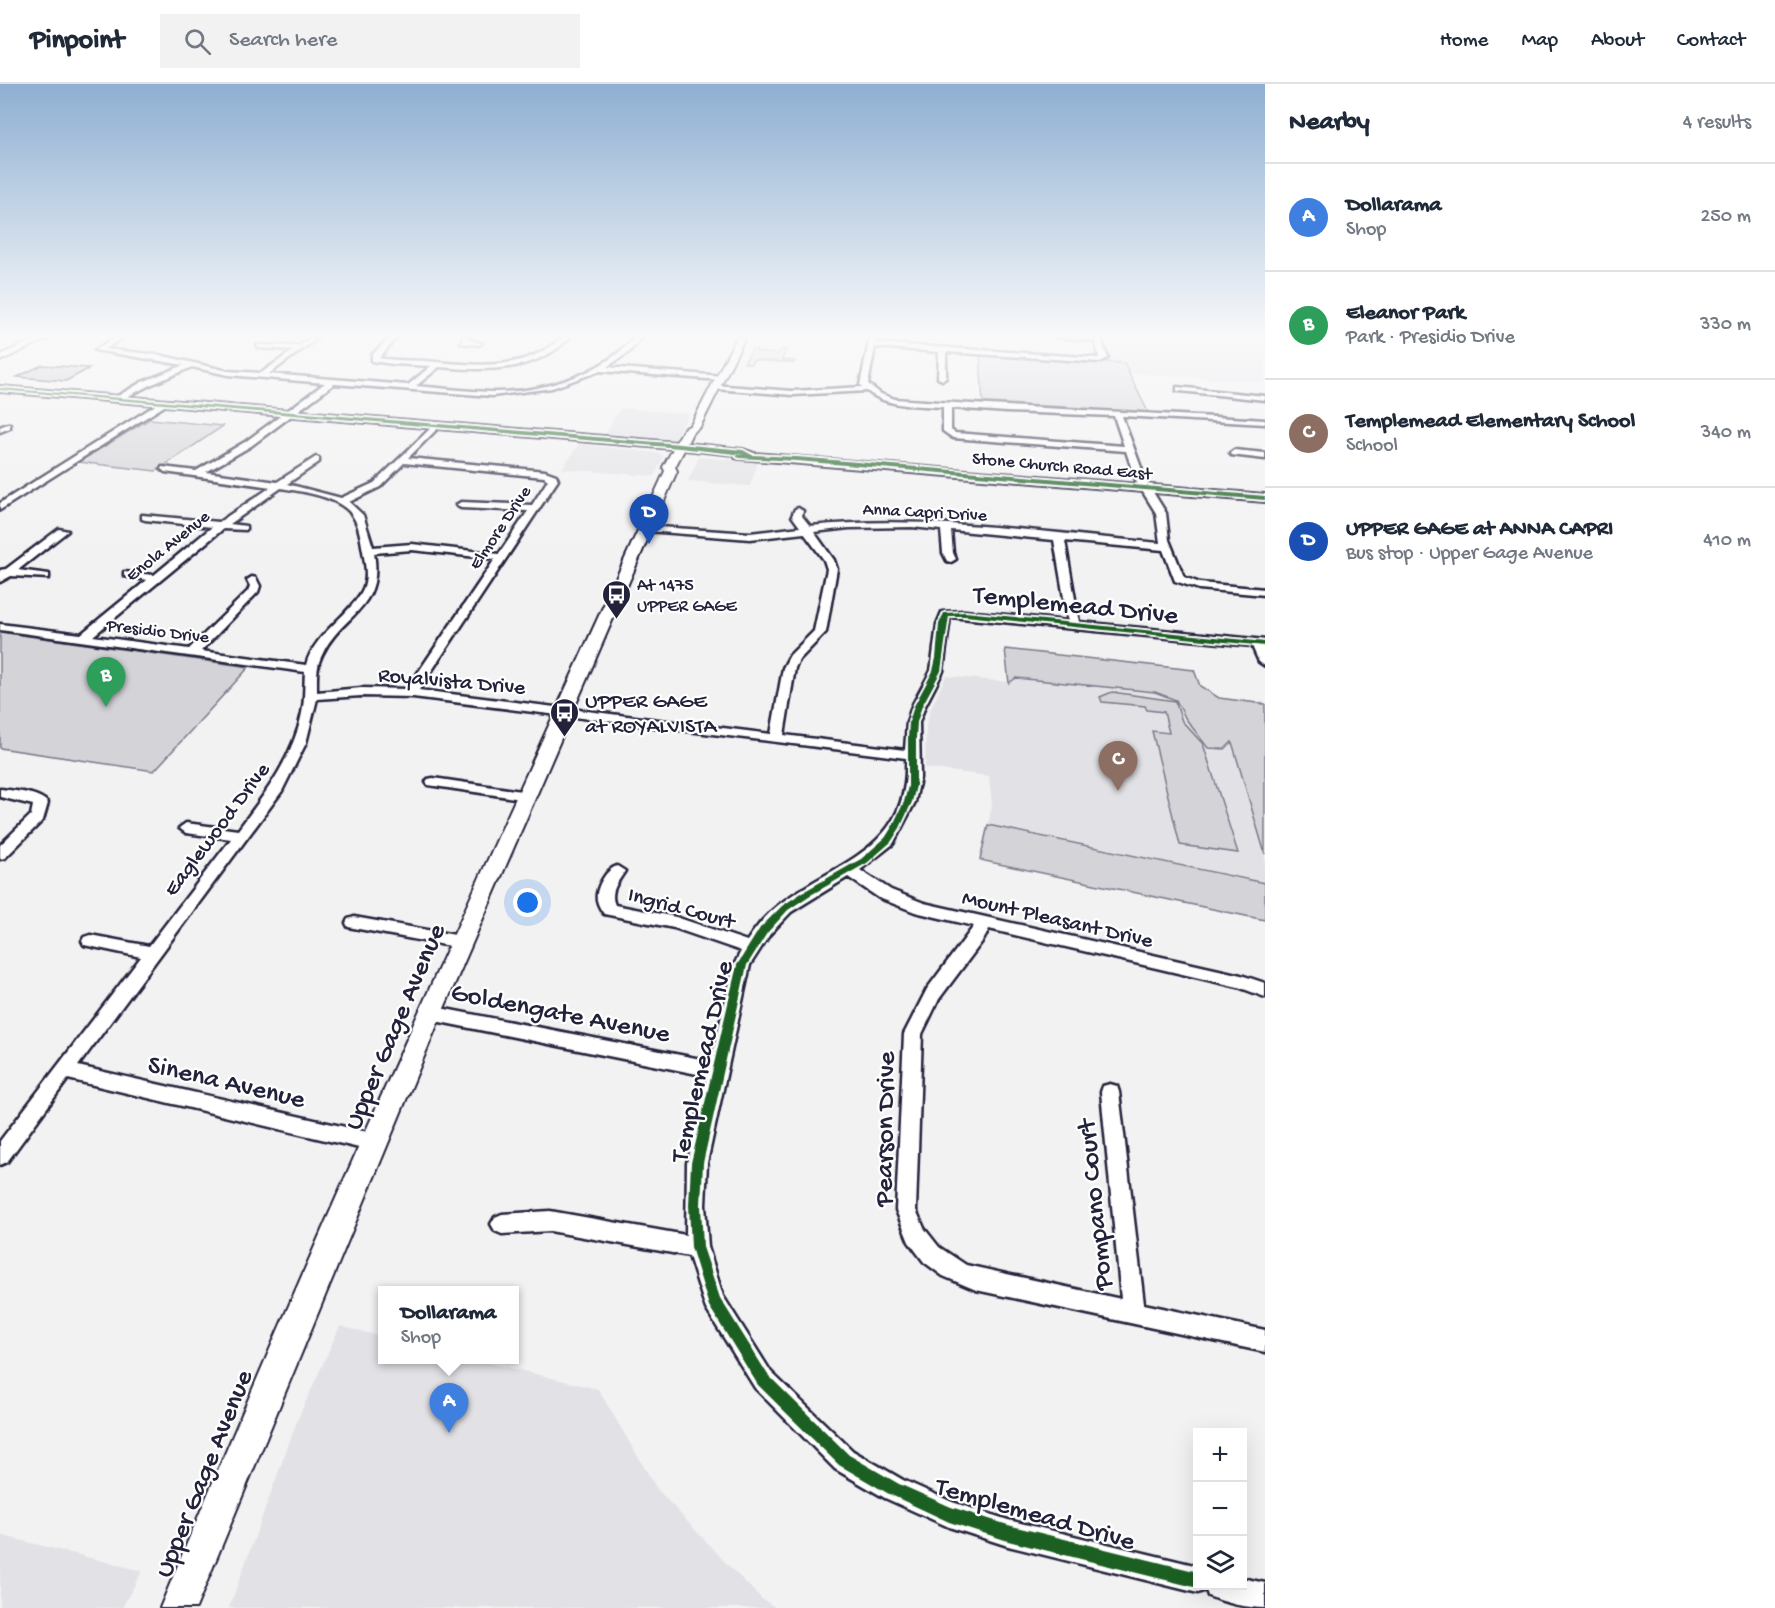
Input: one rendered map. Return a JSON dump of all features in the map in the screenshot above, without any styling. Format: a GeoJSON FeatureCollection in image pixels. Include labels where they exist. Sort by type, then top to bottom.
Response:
{"type":"FeatureCollection","features":[{"type":"Feature","properties":{"kind":"main road","name":"Stone Church Road East"},"geometry":{"type":"LineString","coordinates":[[223,408],[626,443],[681,453],[741,457],[750,455],[1265,498]]}},
{"type":"Feature","properties":{"kind":"main road","name":"Upper Gage Avenue"},"geometry":{"type":"LineString","coordinates":[[178,1608],[430,1012],[528,796],[601,625],[681,453],[688,431],[695,427],[705,408]]}},
{"type":"Feature","properties":{"kind":"street"},"geometry":{"type":"LineString","coordinates":[[0,507],[157,408]]}},
{"type":"Feature","properties":{"kind":"street"},"geometry":{"type":"LineString","coordinates":[[197,474],[248,444],[298,408]]}},
{"type":"Feature","properties":{"kind":"street"},"geometry":{"type":"LineString","coordinates":[[947,408],[947,431],[953,435],[1130,449]]}},
{"type":"Feature","properties":{"kind":"street"},"geometry":{"type":"LineString","coordinates":[[999,408],[1265,422]]}},
{"type":"Feature","properties":{"kind":"street"},"geometry":{"type":"LineString","coordinates":[[1118,413],[1141,482],[1161,513],[1167,547],[1176,575],[1184,582],[1199,586],[1265,592]]}},
{"type":"Feature","properties":{"kind":"street"},"geometry":{"type":"LineString","coordinates":[[165,469],[313,492],[343,501],[377,485],[434,427]]}},
{"type":"Feature","properties":{"kind":"street"},"geometry":{"type":"LineString","coordinates":[[1234,453],[1265,456]]}},
{"type":"Feature","properties":{"kind":"street"},"geometry":{"type":"LineString","coordinates":[[519,472],[529,459]]}},
{"type":"Feature","properties":{"kind":"street","name":"Enola Avenue"},"geometry":{"type":"LineString","coordinates":[[82,639],[220,525],[316,460]]}},
{"type":"Feature","properties":{"kind":"street","name":"Elmore Drive"},"geometry":{"type":"LineString","coordinates":[[402,460],[545,474],[553,477],[410,694]]}},
{"type":"Feature","properties":{"kind":"street","name":"Eaglewood Drive"},"geometry":{"type":"LineString","coordinates":[[0,1156],[287,772],[300,744],[309,711],[311,669],[316,654],[328,636],[369,588],[372,581],[368,551],[359,517],[343,501]]}},
{"type":"Feature","properties":{"kind":"street"},"geometry":{"type":"LineString","coordinates":[[461,506],[534,508]]}},
{"type":"Feature","properties":{"kind":"street"},"geometry":{"type":"LineString","coordinates":[[777,739],[789,668],[794,657],[820,632],[831,576],[830,560],[797,516],[798,511]]}},
{"type":"Feature","properties":{"kind":"street"},"geometry":{"type":"LineString","coordinates":[[145,517],[243,528]]}},
{"type":"Feature","properties":{"kind":"street","name":"Anna Capri Drive"},"geometry":{"type":"LineString","coordinates":[[647,528],[741,536],[885,523],[1167,547]]}},
{"type":"Feature","properties":{"kind":"street"},"geometry":{"type":"LineString","coordinates":[[946,527],[948,553],[951,559]]}},
{"type":"Feature","properties":{"kind":"street"},"geometry":{"type":"LineString","coordinates":[[3,575],[63,531]]}},
{"type":"Feature","properties":{"kind":"street"},"geometry":{"type":"LineString","coordinates":[[1059,537],[1074,625]]}},
{"type":"Feature","properties":{"kind":"street"},"geometry":{"type":"LineString","coordinates":[[368,551],[412,547],[502,556]]}},
{"type":"Feature","properties":{"kind":"street"},"geometry":{"type":"LineString","coordinates":[[128,574],[154,578]]}},
{"type":"Feature","properties":{"kind":"street"},"geometry":{"type":"LineString","coordinates":[[3,575],[45,576]]}},
{"type":"Feature","properties":{"kind":"street"},"geometry":{"type":"LineString","coordinates":[[192,653],[253,592],[255,586],[252,580]]}},
{"type":"Feature","properties":{"kind":"street","name":"Templemead Drive"},"geometry":{"type":"LineString","coordinates":[[1193,1579],[1008,1533],[949,1514],[894,1489],[844,1460],[763,1380],[714,1301],[697,1247],[695,1205],[697,1163],[742,965],[750,948],[791,903],[882,847],[895,831],[908,803],[913,783],[911,756],[913,721],[922,695],[938,668],[942,651],[943,619],[946,614],[965,614],[1261,644]]}},
{"type":"Feature","properties":{"kind":"street","name":"Presidio Drive"},"geometry":{"type":"LineString","coordinates":[[0,627],[311,669]]}},
{"type":"Feature","properties":{"kind":"street"},"geometry":{"type":"LineString","coordinates":[[1261,644],[1265,662]]}},
{"type":"Feature","properties":{"kind":"street","name":"Royalvista Drive"},"geometry":{"type":"LineString","coordinates":[[310,696],[361,692],[410,694],[510,704],[564,713],[911,756]]}},
{"type":"Feature","properties":{"kind":"street"},"geometry":{"type":"LineString","coordinates":[[433,782],[528,796]]}},
{"type":"Feature","properties":{"kind":"street"},"geometry":{"type":"LineString","coordinates":[[0,793],[27,798],[41,804],[38,817],[0,854]]}},
{"type":"Feature","properties":{"kind":"street"},"geometry":{"type":"LineString","coordinates":[[186,828],[239,835]]}},
{"type":"Feature","properties":{"kind":"street","name":"Mount Pleasant Drive"},"geometry":{"type":"LineString","coordinates":[[848,870],[879,890],[906,903],[983,923],[1241,981],[1265,990]]}},
{"type":"Feature","properties":{"kind":"street","name":"Ingrid Court"},"geometry":{"type":"LineString","coordinates":[[617,871],[604,892],[604,902],[610,910],[676,923],[750,948]]}},
{"type":"Feature","properties":{"kind":"street"},"geometry":{"type":"LineString","coordinates":[[354,923],[461,942]]}},
{"type":"Feature","properties":{"kind":"street","name":"Pearson Drive"},"geometry":{"type":"LineString","coordinates":[[983,923],[978,935],[931,996],[920,1014],[914,1034],[906,1210],[911,1227],[920,1243],[937,1261],[955,1273],[976,1279],[1265,1341]]}},
{"type":"Feature","properties":{"kind":"street"},"geometry":{"type":"LineString","coordinates":[[90,941],[152,953]]}},
{"type":"Feature","properties":{"kind":"street","name":"Goldengate Avenue"},"geometry":{"type":"LineString","coordinates":[[430,1012],[717,1070]]}},
{"type":"Feature","properties":{"kind":"street","name":"Sinena Avenue"},"geometry":{"type":"LineString","coordinates":[[65,1071],[376,1143]]}},
{"type":"Feature","properties":{"kind":"street","name":"Pompano Court"},"geometry":{"type":"LineString","coordinates":[[1110,1092],[1134,1312]]}},
{"type":"Feature","properties":{"kind":"street"},"geometry":{"type":"LineString","coordinates":[[502,1224],[550,1221],[697,1247]]}},
{"type":"Feature","properties":{"kind":"street"},"geometry":{"type":"LineString","coordinates":[[1235,1590],[1265,1597]]}},
{"type":"Feature","properties":{"kind":"shaded area"},"geometry":{"type":"Polygon","coordinates":[[[620,408],[689,414],[675,440],[662,442],[602,439],[620,408]]]}},
{"type":"Feature","properties":{"kind":"shaded area"},"geometry":{"type":"Polygon","coordinates":[[[1041,408],[1146,408],[1148,412],[1041,408]]]}},
{"type":"Feature","properties":{"kind":"shaded area"},"geometry":{"type":"Polygon","coordinates":[[[150,419],[223,426],[156,471],[78,462],[150,419]]]}},
{"type":"Feature","properties":{"kind":"shaded area"},"geometry":{"type":"Polygon","coordinates":[[[579,444],[658,453],[663,456],[655,476],[562,469],[579,444]]]}},
{"type":"Feature","properties":{"kind":"shaded area"},"geometry":{"type":"Polygon","coordinates":[[[699,457],[758,462],[750,486],[688,481],[699,457]]]}},
{"type":"Feature","properties":{"kind":"shaded area"},"geometry":{"type":"Polygon","coordinates":[[[0,632],[249,667],[154,771],[0,748],[0,632]]]}},
{"type":"Feature","properties":{"kind":"shaded area"},"geometry":{"type":"Polygon","coordinates":[[[1005,649],[1194,670],[1200,686],[1219,698],[1265,854],[1265,920],[980,860],[992,806],[989,776],[925,768],[926,726],[930,710],[946,676],[1009,682],[1005,649]]]}},
{"type":"Feature","properties":{"kind":"shaded area"},"geometry":{"type":"Polygon","coordinates":[[[1005,649],[1194,670],[1200,686],[1219,698],[1265,704],[1265,854],[1232,742],[1225,749],[1208,748],[1186,719],[1176,700],[1155,692],[1016,678],[1009,683],[1005,649]]]}},
{"type":"Feature","properties":{"kind":"shaded area"},"geometry":{"type":"Polygon","coordinates":[[[1112,692],[1175,701],[1182,721],[1203,744],[1238,853],[1180,845],[1152,731],[1169,733],[1164,712],[1147,710],[1145,706],[1102,702],[1100,697],[1112,692]]]}},
{"type":"Feature","properties":{"kind":"shaded area"},"geometry":{"type":"Polygon","coordinates":[[[988,825],[1265,883],[1265,920],[980,860],[988,825]]]}},
{"type":"Feature","properties":{"kind":"shaded area"},"geometry":{"type":"Polygon","coordinates":[[[340,1326],[378,1336],[378,1364],[494,1364],[598,1389],[657,1489],[762,1599],[776,1608],[229,1608],[297,1421],[340,1326]]]}},
{"type":"Feature","properties":{"kind":"shaded area"},"geometry":{"type":"Polygon","coordinates":[[[0,1535],[142,1571],[122,1608],[0,1608],[0,1535]]]}},
{"type":"Feature","properties":{"kind":"cycle path"},"geometry":{"type":"LineString","coordinates":[[228,408],[680,446],[743,452],[749,455]]}},
{"type":"Feature","properties":{"kind":"cycle path"},"geometry":{"type":"LineString","coordinates":[[739,456],[1265,498]]}},
{"type":"Feature","properties":{"kind":"cycle path"},"geometry":{"type":"LineString","coordinates":[[1193,1579],[1008,1533],[949,1514],[894,1489],[844,1460],[763,1380],[714,1301],[697,1247],[695,1205],[697,1163],[742,965],[752,947],[770,922],[785,908],[850,870],[877,851],[888,840],[904,813],[912,786],[913,722],[918,706],[937,671],[946,614],[1265,644]]}},
{"type":"Feature","properties":{"kind":"place","name":"UPPER GAGE at ANNA CAPRI"},"geometry":{"type":"Point","coordinates":[649,544]}},
{"type":"Feature","properties":{"kind":"place","name":"At 1475 UPPER GAGE"},"geometry":{"type":"Point","coordinates":[616,620]}},
{"type":"Feature","properties":{"kind":"place","name":"Eleanor Park"},"geometry":{"type":"Point","coordinates":[106,707]}},
{"type":"Feature","properties":{"kind":"place","name":"UPPER GAGE at ROYALVISTA"},"geometry":{"type":"Point","coordinates":[564,738]}},
{"type":"Feature","properties":{"kind":"place","name":"Templemead Elementary School"},"geometry":{"type":"Point","coordinates":[1118,791]}},
{"type":"Feature","properties":{"kind":"place","name":"Dollarama"},"geometry":{"type":"Point","coordinates":[449,1433]}}]}
